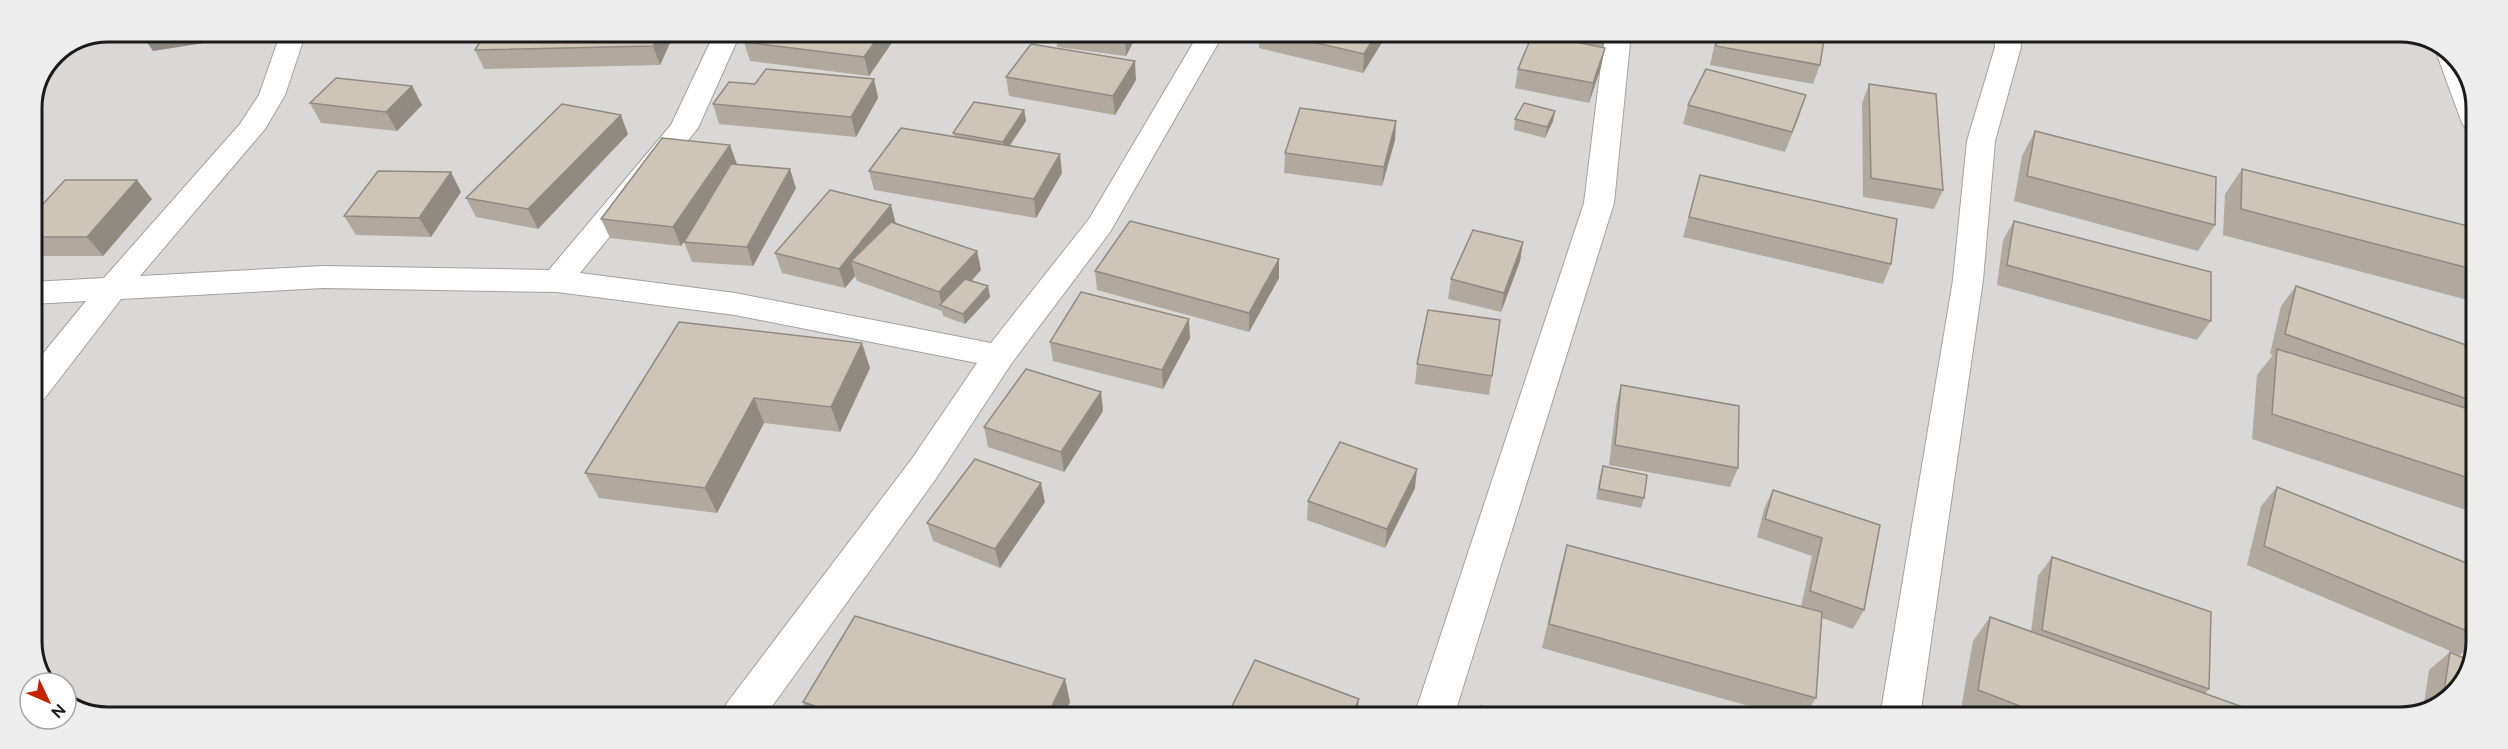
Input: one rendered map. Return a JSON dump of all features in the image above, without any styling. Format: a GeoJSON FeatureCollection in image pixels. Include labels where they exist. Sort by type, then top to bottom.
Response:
{"type":"FeatureCollection","features":[{"type":"Feature","properties":{"kind":"street"},"geometry":{"type":"LineString","coordinates":[[42,377],[113,288],[251,129],[272,95],[290,42]]}},
{"type":"Feature","properties":{"kind":"street"},"geometry":{"type":"LineString","coordinates":[[557,281],[684,128],[723,42]]}},
{"type":"Feature","properties":{"kind":"street"},"geometry":{"type":"LineString","coordinates":[[748,707],[923,470],[999,356],[1100,225],[1207,42]]}},
{"type":"Feature","properties":{"kind":"street"},"geometry":{"type":"LineString","coordinates":[[1437,707],[1599,203],[1617,42]]}},
{"type":"Feature","properties":{"kind":"street"},"geometry":{"type":"LineString","coordinates":[[1902,707],[1968,280],[1981,141],[2008,42]]}},
{"type":"Feature","properties":{"kind":"street"},"geometry":{"type":"LineString","coordinates":[[42,292],[322,277],[557,281],[735,304],[999,356]]}},
{"type":"Feature","properties":{"kind":"shaded area"},"geometry":{"type":"Polygon","coordinates":[[[2400,42],[2417,44],[2440,56],[2457,75],[2465,96],[2466,640],[2464,658],[2455,677],[2447,688],[2421,703],[2400,707],[109,707],[78,699],[78,671],[50,671],[42,645],[42,109],[47,83],[61,61],[83,47],[96,43],[2400,42]]]}},
{"type":"Feature","properties":{"kind":"building"},"geometry":{"type":"Polygon","coordinates":[[[480,42],[655,42],[653,46],[475,50],[480,42]]]}},
{"type":"Feature","properties":{"kind":"building"},"geometry":{"type":"Polygon","coordinates":[[[744,42],[875,42],[864,57],[744,42]]]}},
{"type":"Feature","properties":{"kind":"building"},"geometry":{"type":"Polygon","coordinates":[[[1312,42],[1371,42],[1364,54],[1312,42]]]}},
{"type":"Feature","properties":{"kind":"building"},"geometry":{"type":"Polygon","coordinates":[[[1529,42],[1576,42],[1605,48],[1593,83],[1518,69],[1529,42]]]}},
{"type":"Feature","properties":{"kind":"building"},"geometry":{"type":"Polygon","coordinates":[[[1717,42],[1824,42],[1820,65],[1716,46],[1717,42]]]}},
{"type":"Feature","properties":{"kind":"building"},"geometry":{"type":"Polygon","coordinates":[[[1031,44],[1135,61],[1113,96],[1006,77],[1031,44]]]}},
{"type":"Feature","properties":{"kind":"building"},"geometry":{"type":"Polygon","coordinates":[[[766,69],[874,79],[851,117],[713,104],[729,82],[755,84],[766,69]]]}},
{"type":"Feature","properties":{"kind":"building"},"geometry":{"type":"Polygon","coordinates":[[[1706,69],[1806,95],[1792,132],[1688,105],[1706,69]]]}},
{"type":"Feature","properties":{"kind":"building"},"geometry":{"type":"Polygon","coordinates":[[[336,78],[412,86],[386,112],[310,103],[336,78]]]}},
{"type":"Feature","properties":{"kind":"building"},"geometry":{"type":"Polygon","coordinates":[[[1869,84],[1936,94],[1943,190],[1871,178],[1869,84]]]}},
{"type":"Feature","properties":{"kind":"building"},"geometry":{"type":"Polygon","coordinates":[[[974,102],[1024,110],[1003,142],[953,133],[974,102]]]}},
{"type":"Feature","properties":{"kind":"building"},"geometry":{"type":"Polygon","coordinates":[[[1524,103],[1555,111],[1547,127],[1515,119],[1524,103]]]}},
{"type":"Feature","properties":{"kind":"building"},"geometry":{"type":"Polygon","coordinates":[[[562,104],[621,115],[528,209],[466,198],[562,104]]]}},
{"type":"Feature","properties":{"kind":"building"},"geometry":{"type":"Polygon","coordinates":[[[1300,108],[1396,121],[1384,167],[1285,153],[1300,108]]]}},
{"type":"Feature","properties":{"kind":"building"},"geometry":{"type":"Polygon","coordinates":[[[901,128],[1060,154],[1034,199],[869,171],[901,128]]]}},
{"type":"Feature","properties":{"kind":"building"},"geometry":{"type":"Polygon","coordinates":[[[2035,131],[2216,177],[2215,225],[2027,176],[2035,131]]]}},
{"type":"Feature","properties":{"kind":"building"},"geometry":{"type":"Polygon","coordinates":[[[662,138],[730,145],[673,227],[601,219],[662,138]]]}},
{"type":"Feature","properties":{"kind":"building"},"geometry":{"type":"Polygon","coordinates":[[[731,164],[790,169],[747,247],[684,242],[731,164]]]}},
{"type":"Feature","properties":{"kind":"building"},"geometry":{"type":"Polygon","coordinates":[[[2242,169],[2466,225],[2466,267],[2241,209],[2242,169]]]}},
{"type":"Feature","properties":{"kind":"building"},"geometry":{"type":"Polygon","coordinates":[[[378,171],[451,172],[419,218],[344,216],[378,171]]]}},
{"type":"Feature","properties":{"kind":"building"},"geometry":{"type":"Polygon","coordinates":[[[1700,175],[1897,219],[1891,264],[1689,217],[1700,175]]]}},
{"type":"Feature","properties":{"kind":"building"},"geometry":{"type":"Polygon","coordinates":[[[65,180],[137,180],[87,237],[42,237],[42,205],[65,180]]]}},
{"type":"Feature","properties":{"kind":"building"},"geometry":{"type":"Polygon","coordinates":[[[830,190],[891,205],[839,269],[775,253],[830,190]]]}},
{"type":"Feature","properties":{"kind":"building"},"geometry":{"type":"Polygon","coordinates":[[[1130,221],[1279,259],[1249,313],[1095,271],[1130,221]]]}},
{"type":"Feature","properties":{"kind":"building"},"geometry":{"type":"Polygon","coordinates":[[[2014,221],[2211,272],[2211,321],[2007,265],[2014,221]]]}},
{"type":"Feature","properties":{"kind":"building"},"geometry":{"type":"Polygon","coordinates":[[[891,222],[977,251],[939,292],[851,261],[891,222]]]}},
{"type":"Feature","properties":{"kind":"building"},"geometry":{"type":"Polygon","coordinates":[[[1473,230],[1523,242],[1504,293],[1451,279],[1473,230]]]}},
{"type":"Feature","properties":{"kind":"building"},"geometry":{"type":"Polygon","coordinates":[[[965,279],[988,286],[963,314],[940,305],[965,279]]]}},
{"type":"Feature","properties":{"kind":"building"},"geometry":{"type":"Polygon","coordinates":[[[2296,286],[2466,345],[2466,399],[2285,334],[2296,286]]]}},
{"type":"Feature","properties":{"kind":"building"},"geometry":{"type":"Polygon","coordinates":[[[1081,292],[1189,319],[1162,370],[1050,342],[1081,292]]]}},
{"type":"Feature","properties":{"kind":"building"},"geometry":{"type":"Polygon","coordinates":[[[1428,310],[1500,320],[1492,376],[1417,364],[1428,310]]]}},
{"type":"Feature","properties":{"kind":"building"},"geometry":{"type":"Polygon","coordinates":[[[679,322],[862,343],[831,407],[754,398],[705,488],[585,473],[679,322]]]}},
{"type":"Feature","properties":{"kind":"building"},"geometry":{"type":"Polygon","coordinates":[[[2277,349],[2466,408],[2466,477],[2272,414],[2277,349]]]}},
{"type":"Feature","properties":{"kind":"building"},"geometry":{"type":"Polygon","coordinates":[[[1026,369],[1101,392],[1061,452],[984,427],[1026,369]]]}},
{"type":"Feature","properties":{"kind":"building"},"geometry":{"type":"Polygon","coordinates":[[[1621,385],[1739,406],[1738,468],[1615,445],[1621,385]]]}},
{"type":"Feature","properties":{"kind":"building"},"geometry":{"type":"Polygon","coordinates":[[[1340,442],[1417,469],[1387,529],[1308,501],[1340,442]]]}},
{"type":"Feature","properties":{"kind":"building"},"geometry":{"type":"Polygon","coordinates":[[[975,459],[1041,483],[995,549],[927,523],[975,459]]]}},
{"type":"Feature","properties":{"kind":"building"},"geometry":{"type":"Polygon","coordinates":[[[1603,466],[1647,475],[1644,498],[1599,489],[1603,466]]]}},
{"type":"Feature","properties":{"kind":"building"},"geometry":{"type":"Polygon","coordinates":[[[2277,487],[2466,563],[2466,631],[2264,546],[2277,487]]]}},
{"type":"Feature","properties":{"kind":"building"},"geometry":{"type":"Polygon","coordinates":[[[1773,490],[1880,525],[1864,610],[1810,591],[1822,538],[1765,519],[1773,490]]]}},
{"type":"Feature","properties":{"kind":"building"},"geometry":{"type":"Polygon","coordinates":[[[1567,545],[1822,612],[1816,698],[1549,624],[1567,545]]]}},
{"type":"Feature","properties":{"kind":"building"},"geometry":{"type":"Polygon","coordinates":[[[2052,557],[2211,612],[2209,689],[2042,630],[2052,557]]]}},
{"type":"Feature","properties":{"kind":"building"},"geometry":{"type":"Polygon","coordinates":[[[855,616],[1065,679],[1051,707],[818,707],[803,702],[855,616]]]}},
{"type":"Feature","properties":{"kind":"building"},"geometry":{"type":"Polygon","coordinates":[[[1990,617],[2240,707],[2023,707],[1978,690],[1990,617]]]}},
{"type":"Feature","properties":{"kind":"building"},"geometry":{"type":"Polygon","coordinates":[[[2450,652],[2464,658],[2455,677],[2444,690],[2450,652]]]}},
{"type":"Feature","properties":{"kind":"building"},"geometry":{"type":"Polygon","coordinates":[[[1255,660],[1359,699],[1355,707],[1232,707],[1255,660]]]}}]}
